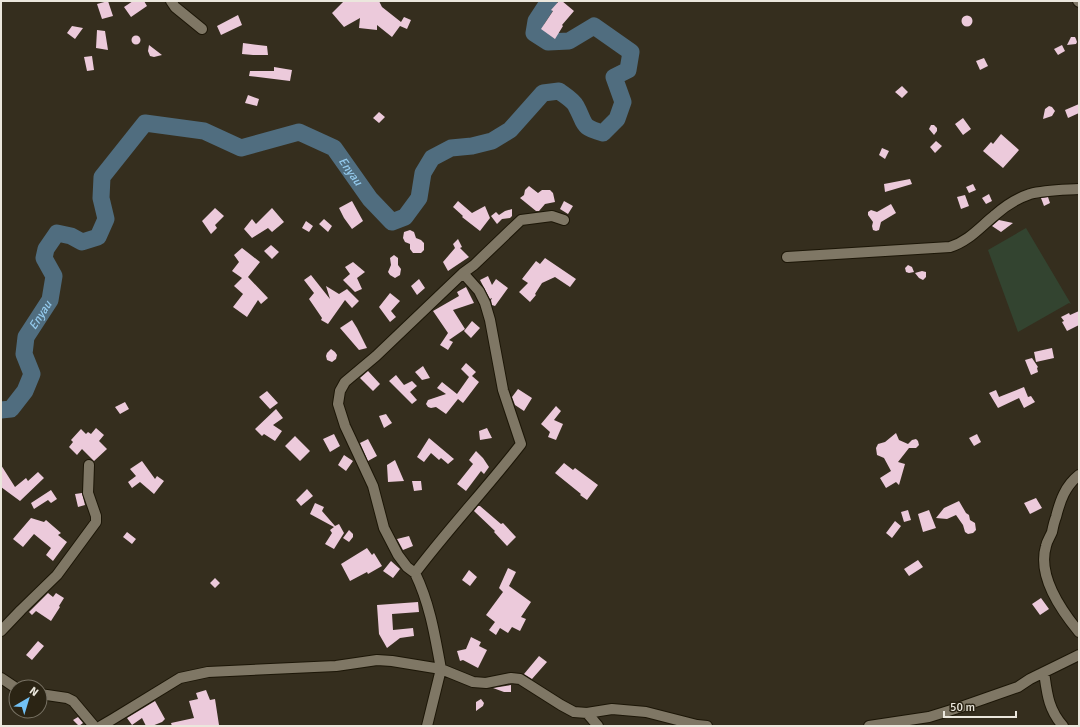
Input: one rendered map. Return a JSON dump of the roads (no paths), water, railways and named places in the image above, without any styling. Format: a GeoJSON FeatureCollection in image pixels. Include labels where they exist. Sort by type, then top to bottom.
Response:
{"type":"FeatureCollection","features":[{"type":"Feature","properties":{"kind":"street"},"geometry":{"type":"LineString","coordinates":[[171,1],[175,7],[202,29]]}},
{"type":"Feature","properties":{"kind":"street"},"geometry":{"type":"LineString","coordinates":[[787,257],[950,247],[966,240],[996,214],[1029,195],[1046,191],[1079,190]]}},
{"type":"Feature","properties":{"kind":"street"},"geometry":{"type":"LineString","coordinates":[[427,726],[441,669],[435,632],[424,591],[415,573],[407,567],[398,555],[384,528],[373,486],[345,426],[338,404],[340,391],[345,382],[376,356],[521,220],[552,216],[564,220]]}},
{"type":"Feature","properties":{"kind":"street"},"geometry":{"type":"LineString","coordinates":[[415,573],[521,444],[503,390],[490,320],[485,303],[479,291],[463,273]]}},
{"type":"Feature","properties":{"kind":"street"},"geometry":{"type":"LineString","coordinates":[[1,631],[57,575],[96,522],[96,516],[88,493],[89,465]]}},
{"type":"Feature","properties":{"kind":"street"},"geometry":{"type":"LineString","coordinates":[[1079,475],[1072,480],[1064,491],[1046,546],[1044,562],[1050,586],[1062,611],[1079,632]]}},
{"type":"Feature","properties":{"kind":"street"},"geometry":{"type":"LineString","coordinates":[[869,726],[902,722],[936,715],[1018,687],[1044,672],[1079,655]]}},
{"type":"Feature","properties":{"kind":"street"},"geometry":{"type":"LineString","coordinates":[[101,726],[180,678],[208,672],[336,666],[377,660],[441,669],[473,682],[520,678],[574,712],[588,713],[612,709],[646,712],[697,725],[707,726]]}},
{"type":"Feature","properties":{"kind":"street"},"geometry":{"type":"LineString","coordinates":[[1044,672],[1048,699],[1056,716],[1063,726]]}},
{"type":"Feature","properties":{"kind":"street"},"geometry":{"type":"LineString","coordinates":[[48,695],[67,698],[73,702],[94,726]]}},
{"type":"Feature","properties":{"kind":"street"},"geometry":{"type":"LineString","coordinates":[[588,713],[598,726]]}},
{"type":"Feature","properties":{"kind":"waterway","name":"Enyau"},"geometry":{"type":"LineString","coordinates":[[1,410],[11,409],[25,391],[32,374],[24,354],[26,337],[50,300],[54,276],[44,258],[46,249],[57,233],[71,236],[82,242],[98,237],[106,219],[101,198],[102,177],[145,123],[204,131],[241,148],[299,132],[334,148],[370,199],[392,222],[405,217],[419,198],[423,173],[432,158],[451,148],[472,146],[492,141],[510,130],[543,93],[559,91],[571,100],[575,104],[585,124],[590,129],[603,133],[617,119],[623,102],[614,77],[628,70],[631,52],[594,26],[569,41],[548,42],[534,33],[536,21],[549,1]]}}]}
